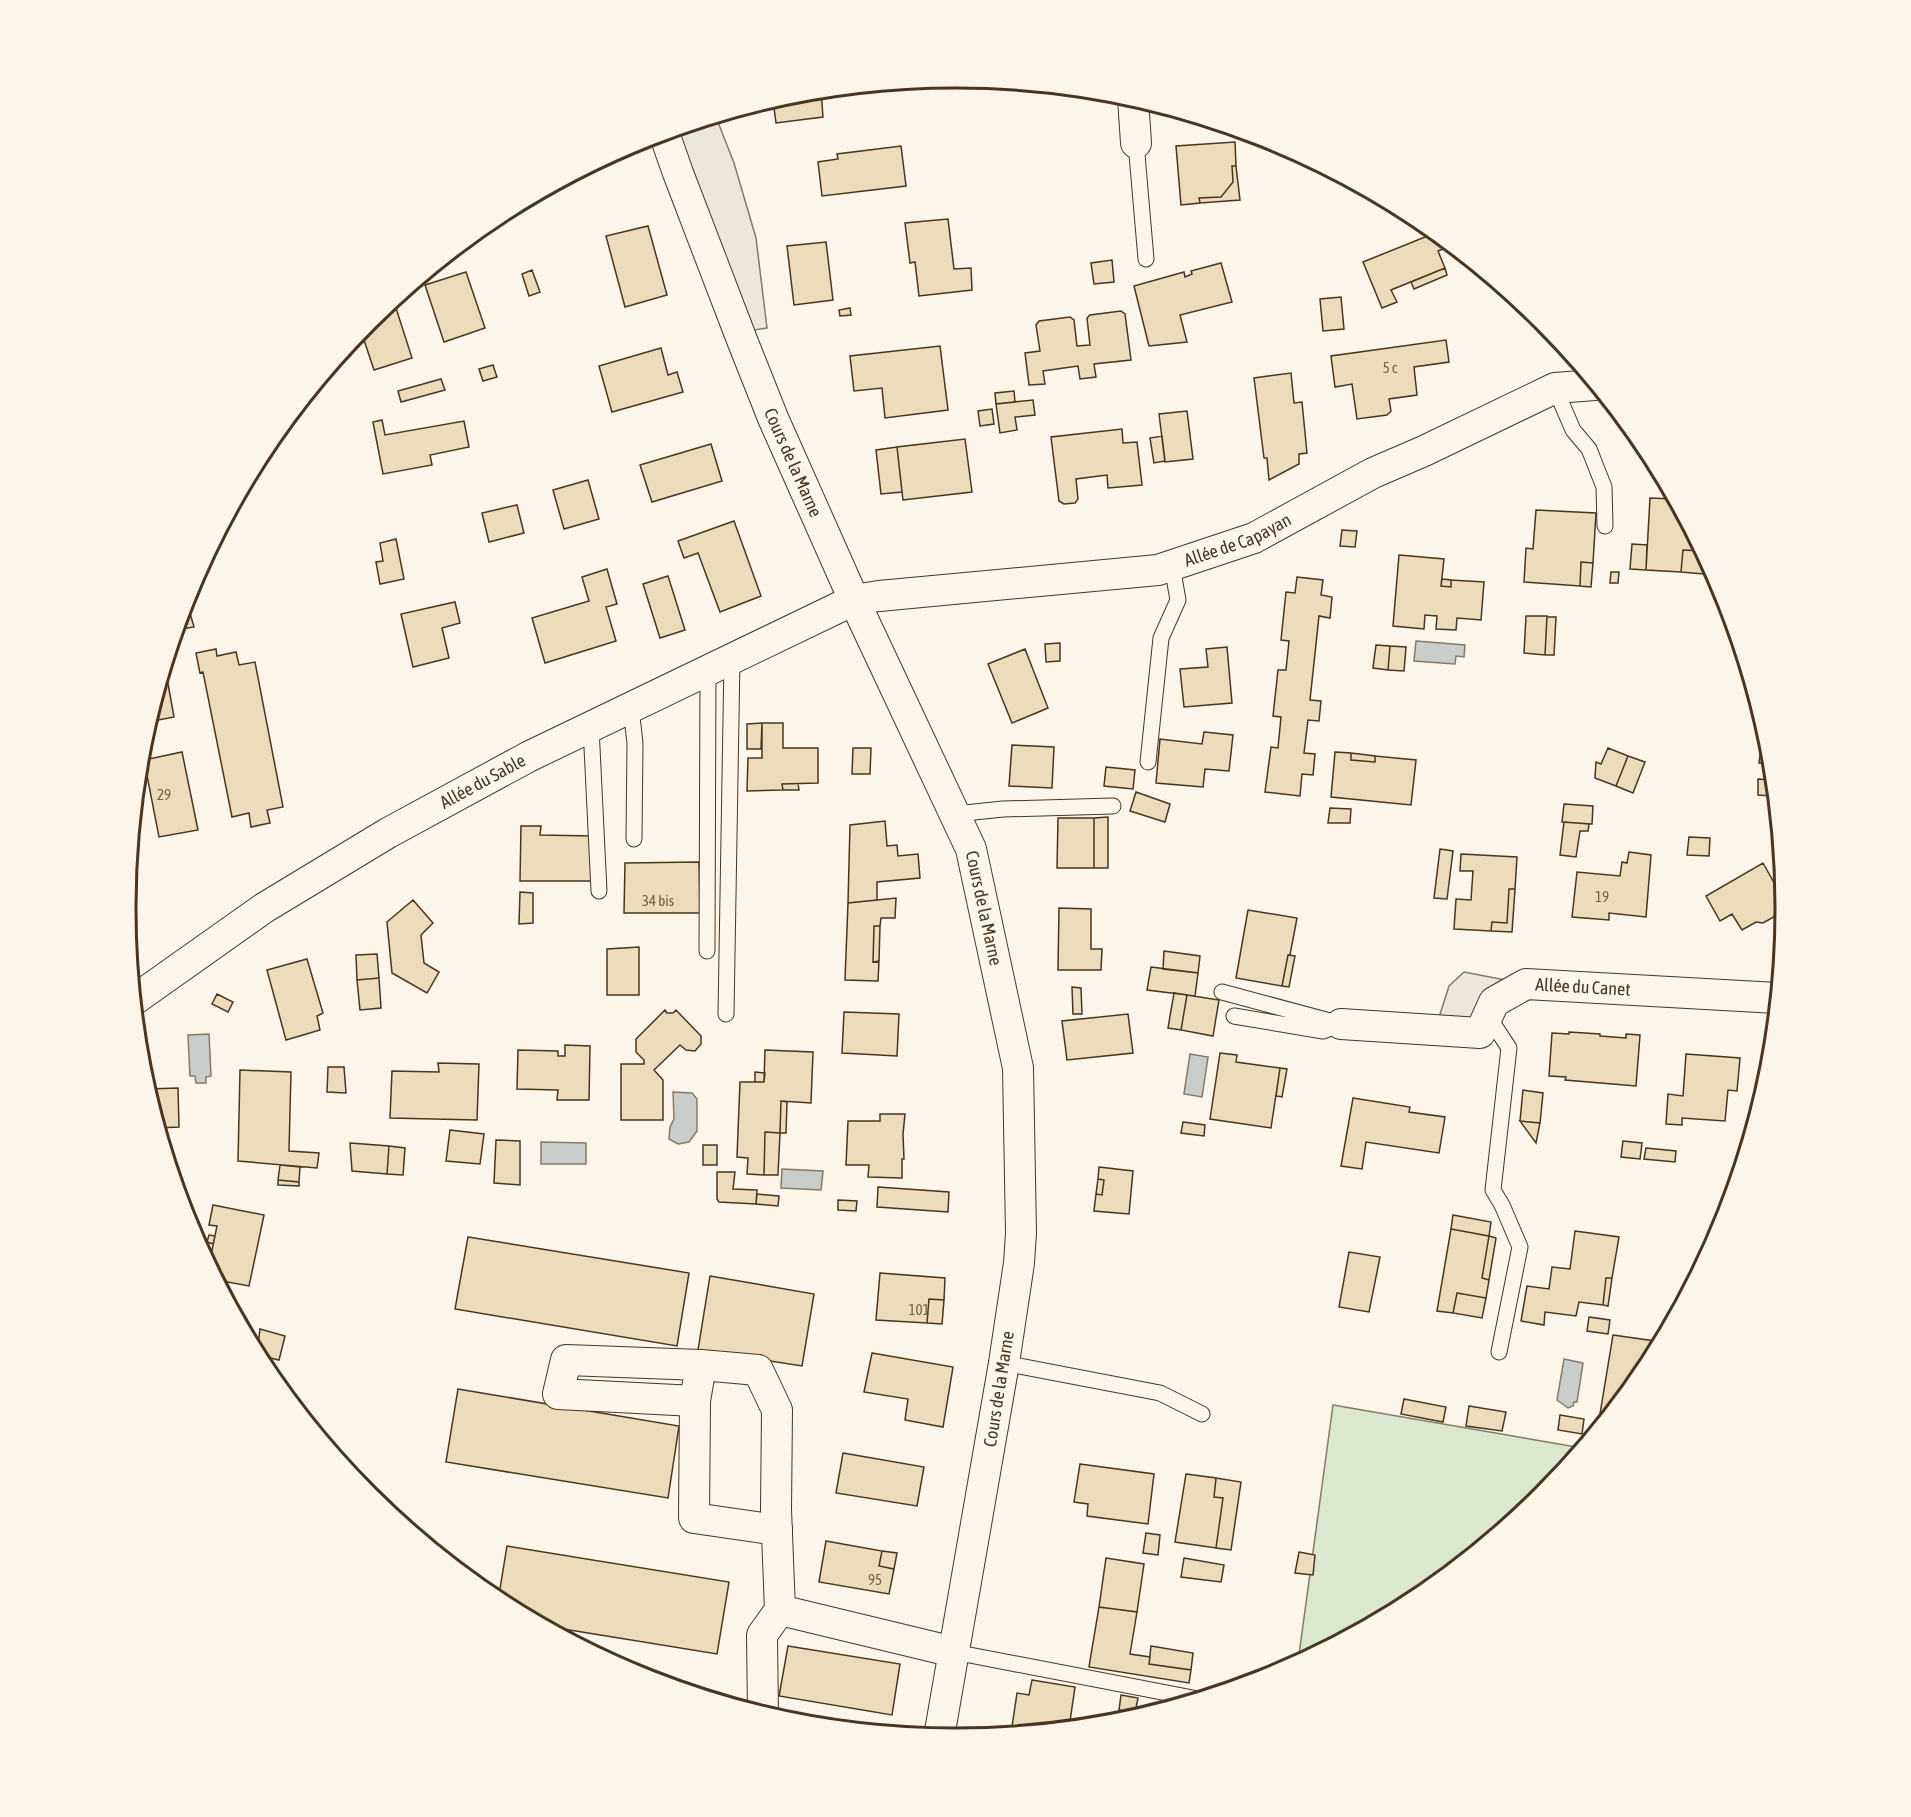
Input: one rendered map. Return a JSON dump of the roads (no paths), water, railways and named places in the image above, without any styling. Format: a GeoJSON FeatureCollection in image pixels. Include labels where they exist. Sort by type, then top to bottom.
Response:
{"type":"FeatureCollection","features":[{"type":"Feature","properties":{"kind":"street"},"geometry":{"type":"LineString","coordinates":[[1133,108],[1136,143]]}},
{"type":"Feature","properties":{"kind":"street","name":"Cours de la Marne"},"geometry":{"type":"LineString","coordinates":[[667,142],[773,418],[854,600],[971,849],[1018,1068],[1022,1233],[1004,1363],[941,1728]]}},
{"type":"Feature","properties":{"kind":"street","name":"Allée de Capayan"},"geometry":{"type":"LineString","coordinates":[[854,600],[1028,581],[1158,570],[1172,566],[1254,538],[1373,473],[1424,452],[1555,388],[1587,386]]}},
{"type":"Feature","properties":{"kind":"street","name":"Allée du Sable"},"geometry":{"type":"LineString","coordinates":[[141,995],[264,908],[388,833],[528,757],[854,600]]}},
{"type":"Feature","properties":{"kind":"street","name":"Allée du Canet"},"geometry":{"type":"LineString","coordinates":[[1341,1024],[1480,1034],[1494,1002],[1526,984],[1770,998]]}},
{"type":"Feature","properties":{"kind":"street"},"geometry":{"type":"LineString","coordinates":[[695,1401],[558,1394],[566,1359],[758,1370],[777,1410],[780,1610],[762,1635],[763,1706]]}},
{"type":"Feature","properties":{"kind":"street"},"geometry":{"type":"LineString","coordinates":[[700,1365],[695,1401],[694,1518],[777,1530]]}},
{"type":"Feature","properties":{"kind":"street"},"geometry":{"type":"LineString","coordinates":[[780,1610],[954,1652]]}},
{"type":"Feature","properties":{"kind":"lane"},"geometry":{"type":"LineString","coordinates":[[1136,143],[1146,259]]}},
{"type":"Feature","properties":{"kind":"lane"},"geometry":{"type":"LineString","coordinates":[[1555,388],[1573,430],[1589,449],[1604,487],[1605,526]]}},
{"type":"Feature","properties":{"kind":"lane"},"geometry":{"type":"LineString","coordinates":[[1148,762],[1161,638],[1178,600],[1172,566]]}},
{"type":"Feature","properties":{"kind":"lane"},"geometry":{"type":"LineString","coordinates":[[707,951],[720,665]]}},
{"type":"Feature","properties":{"kind":"lane"},"geometry":{"type":"LineString","coordinates":[[720,665],[726,1014]]}},
{"type":"Feature","properties":{"kind":"lane"},"geometry":{"type":"LineString","coordinates":[[631,708],[635,743],[634,839]]}},
{"type":"Feature","properties":{"kind":"lane"},"geometry":{"type":"LineString","coordinates":[[591,727],[599,891]]}},
{"type":"Feature","properties":{"kind":"lane"},"geometry":{"type":"LineString","coordinates":[[955,814],[1113,806]]}},
{"type":"Feature","properties":{"kind":"lane"},"geometry":{"type":"LineString","coordinates":[[1222,992],[1341,1024]]}},
{"type":"Feature","properties":{"kind":"lane"},"geometry":{"type":"LineString","coordinates":[[1234,1016],[1323,1031],[1341,1024]]}},
{"type":"Feature","properties":{"kind":"lane"},"geometry":{"type":"LineString","coordinates":[[1488,1016],[1509,1048],[1493,1190],[1502,1205],[1520,1248],[1499,1352]]}},
{"type":"Feature","properties":{"kind":"lane"},"geometry":{"type":"LineString","coordinates":[[1004,1363],[1160,1393],[1202,1414]]}},
{"type":"Feature","properties":{"kind":"lane"},"geometry":{"type":"LineString","coordinates":[[954,1652],[1183,1696]]}}]}
